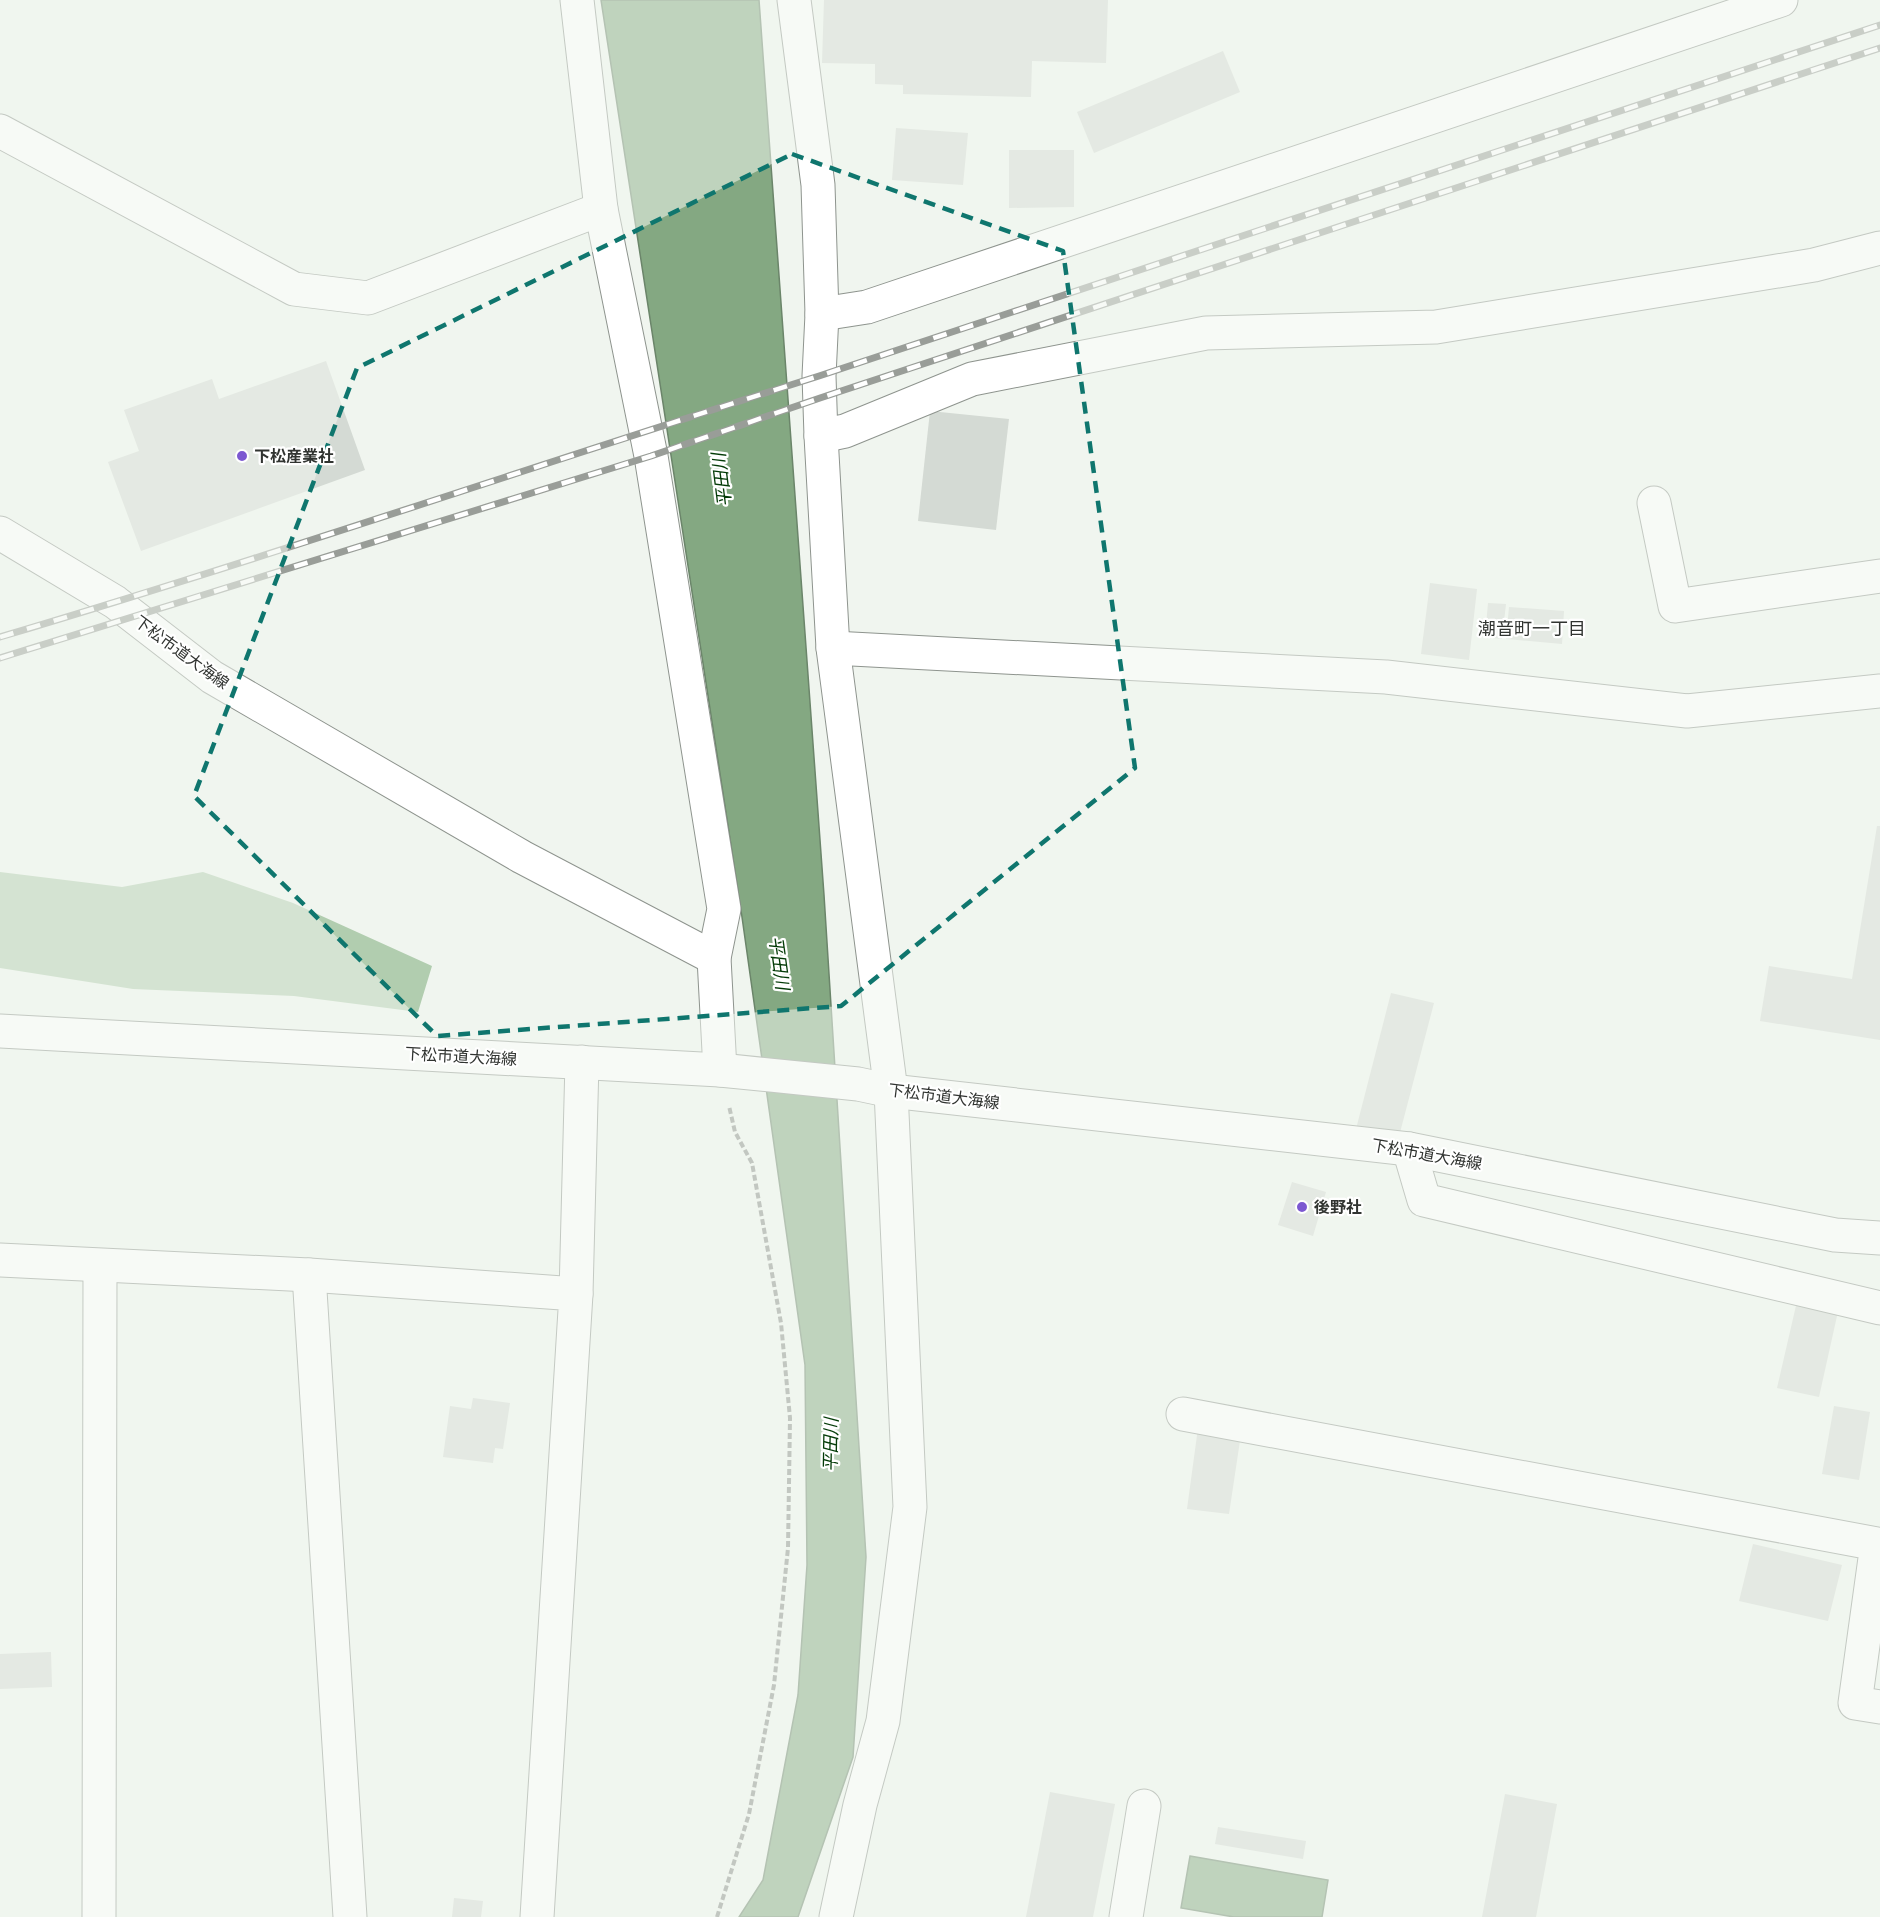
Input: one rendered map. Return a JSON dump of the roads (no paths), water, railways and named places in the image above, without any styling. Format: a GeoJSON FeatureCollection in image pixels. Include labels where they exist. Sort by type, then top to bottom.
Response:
{"type":"FeatureCollection","features":[{"type":"Feature","properties":{"kind":"street"},"geometry":{"type":"LineString","coordinates":[[577,0],[601,208],[651,456],[724,909],[714,958],[720,1070]]}},
{"type":"Feature","properties":{"kind":"street"},"geometry":{"type":"LineString","coordinates":[[794,0],[818,185],[822,314],[819,376],[820,436],[833,648],[891,1091],[910,1507],[883,1721],[860,1805],[836,1917]]}},
{"type":"Feature","properties":{"kind":"street"},"geometry":{"type":"LineString","coordinates":[[822,314],[867,307],[1781,0]]}},
{"type":"Feature","properties":{"kind":"street"},"geometry":{"type":"LineString","coordinates":[[0,131],[294,289],[368,298],[601,208]]}},
{"type":"Feature","properties":{"kind":"street"},"geometry":{"type":"LineString","coordinates":[[820,436],[845,431],[972,380],[1206,333],[1436,327],[1814,265],[1880,248]]}},
{"type":"Feature","properties":{"kind":"street"},"geometry":{"type":"LineString","coordinates":[[1654,503],[1675,606],[1880,576]]}},
{"type":"Feature","properties":{"kind":"street","name":"下松市道大海線"},"geometry":{"type":"LineString","coordinates":[[0,533],[116,602],[213,677],[522,857],[714,958]]}},
{"type":"Feature","properties":{"kind":"street"},"geometry":{"type":"LineString","coordinates":[[833,648],[1386,677],[1687,711],[1880,691]]}},
{"type":"Feature","properties":{"kind":"street","name":"下松市道大海線"},"geometry":{"type":"LineString","coordinates":[[0,1031],[720,1070],[858,1084],[891,1091],[1409,1149],[1835,1235],[1880,1238]]}},
{"type":"Feature","properties":{"kind":"street"},"geometry":{"type":"LineString","coordinates":[[537,1917],[576,1294],[582,1062]]}},
{"type":"Feature","properties":{"kind":"street"},"geometry":{"type":"LineString","coordinates":[[1409,1149],[1424,1200],[1880,1308]]}},
{"type":"Feature","properties":{"kind":"street"},"geometry":{"type":"LineString","coordinates":[[0,1260],[309,1275],[576,1294]]}},
{"type":"Feature","properties":{"kind":"street"},"geometry":{"type":"LineString","coordinates":[[99,1917],[100,1266]]}},
{"type":"Feature","properties":{"kind":"street"},"geometry":{"type":"LineString","coordinates":[[309,1275],[350,1917]]}},
{"type":"Feature","properties":{"kind":"street"},"geometry":{"type":"LineString","coordinates":[[1183,1414],[1877,1544],[1855,1703],[1880,1707]]}},
{"type":"Feature","properties":{"kind":"street"},"geometry":{"type":"LineString","coordinates":[[1126,1917],[1144,1806]]}},
{"type":"Feature","properties":{"kind":"water","name":"平田川"},"geometry":{"type":"Polygon","coordinates":[[[601,0],[759,0],[824,895],[866,1557],[853,1757],[798,1917],[739,1917],[763,1880],[798,1695],[807,1565],[805,1365],[742,917],[601,0]]]}},
{"type":"Feature","properties":{"kind":"water"},"geometry":{"type":"Polygon","coordinates":[[[1190,1856],[1328,1880],[1322,1917],[1234,1917],[1181,1908],[1190,1856]]]}},
{"type":"Feature","properties":{"kind":"railway"},"geometry":{"type":"LineString","coordinates":[[0,637],[206,574],[819,376],[1880,25]]}},
{"type":"Feature","properties":{"kind":"railway"},"geometry":{"type":"LineString","coordinates":[[0,658],[651,456],[1880,48]]}},
{"type":"Feature","properties":{"kind":"place","name":"下松産業社"},"geometry":{"type":"Point","coordinates":[242,456]}},
{"type":"Feature","properties":{"kind":"place","name":"後野社"},"geometry":{"type":"Point","coordinates":[1302,1207]}},
{"type":"Feature","properties":{"kind":"district","name":"潮音町一丁目"},"geometry":{"type":"Point","coordinates":[1532,629]}}]}
